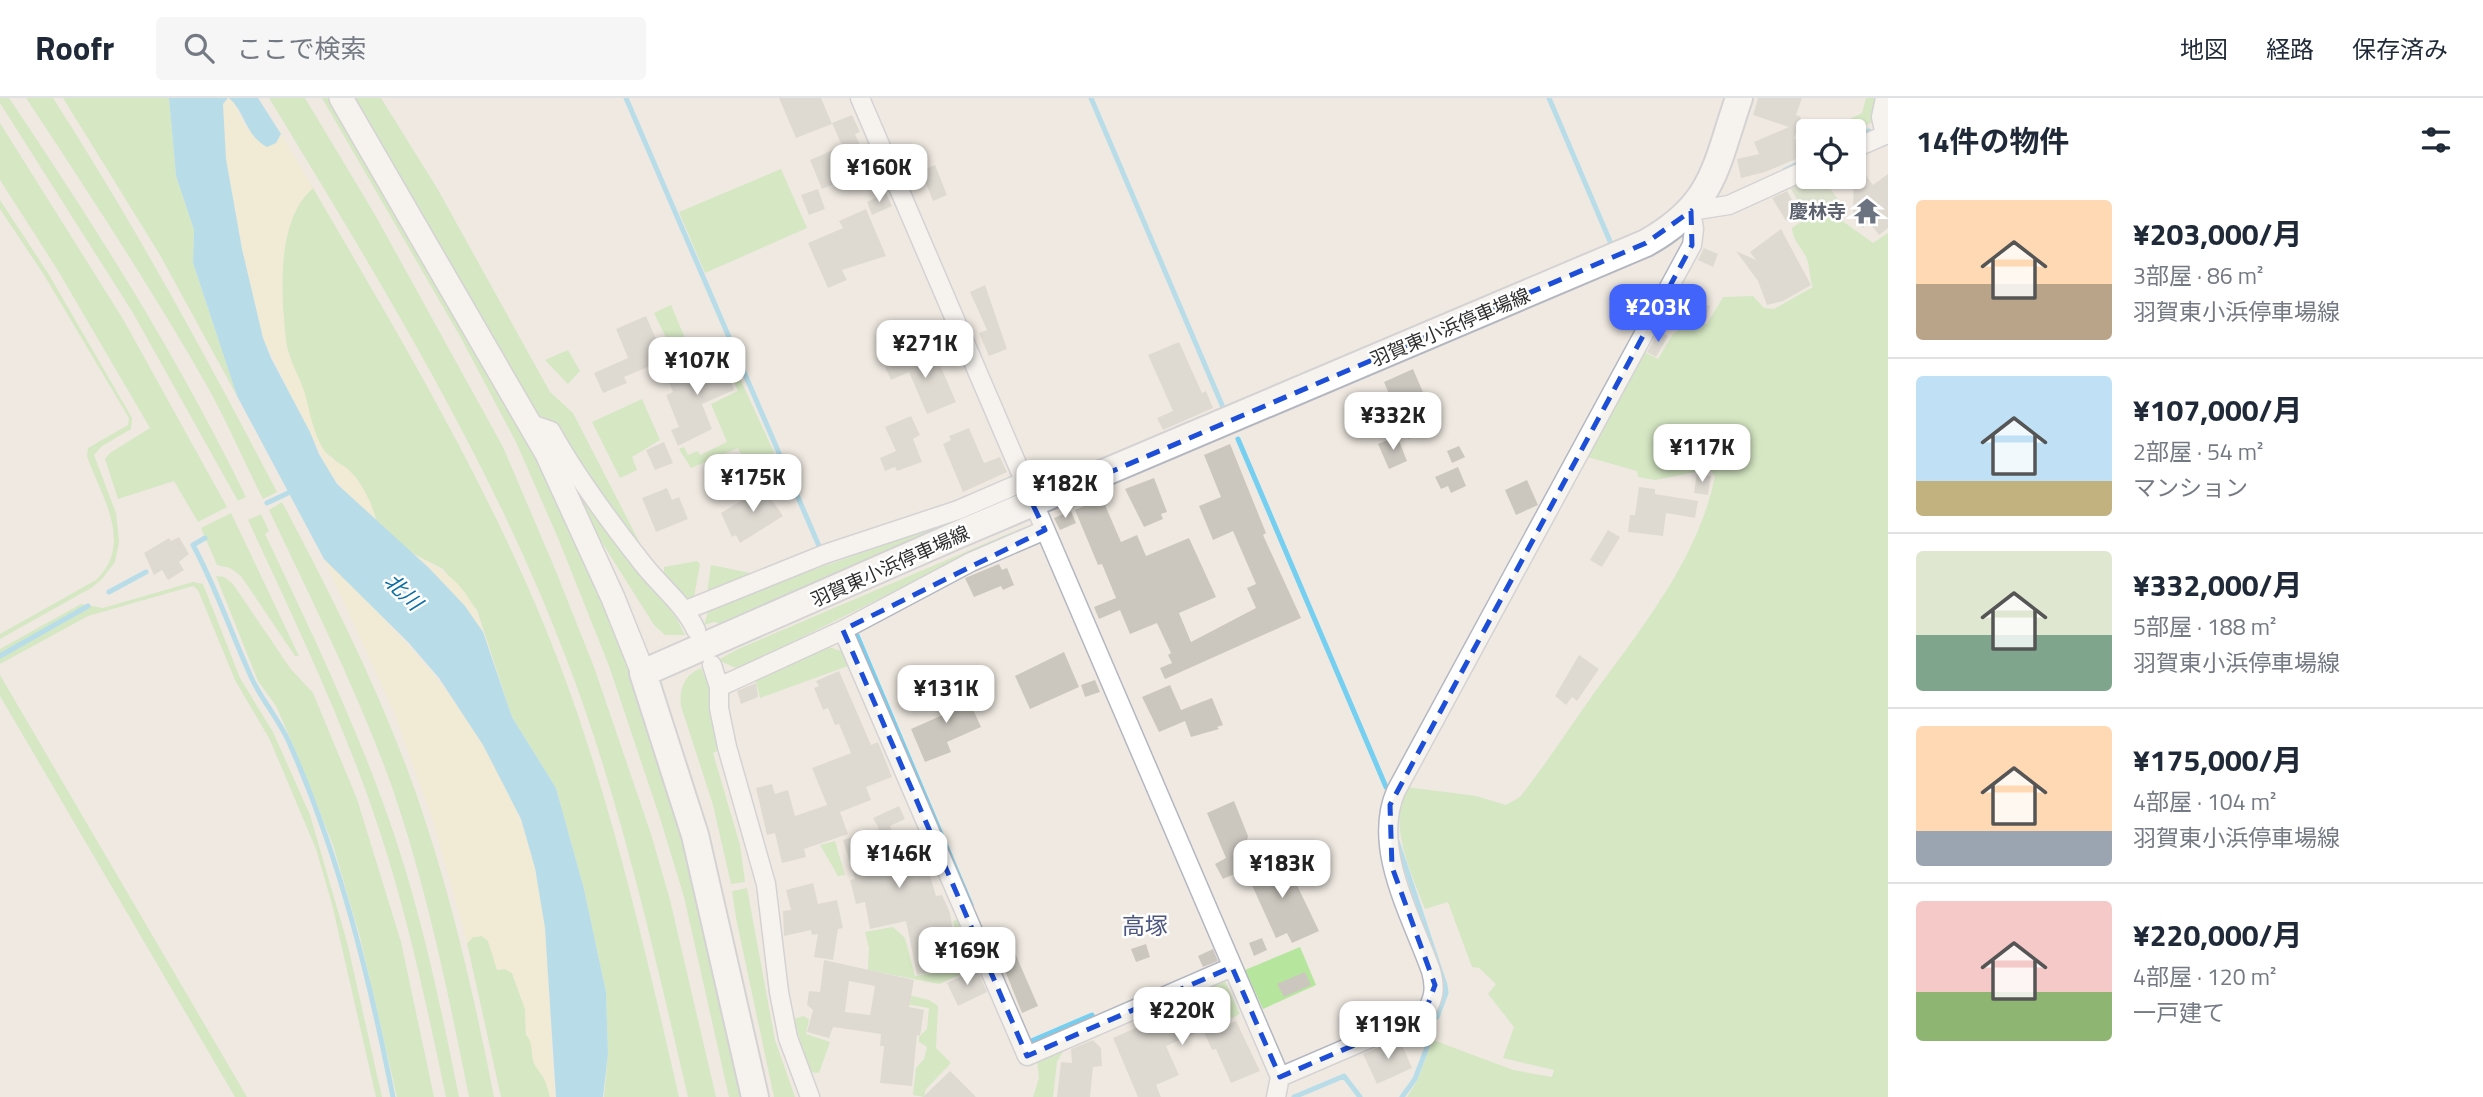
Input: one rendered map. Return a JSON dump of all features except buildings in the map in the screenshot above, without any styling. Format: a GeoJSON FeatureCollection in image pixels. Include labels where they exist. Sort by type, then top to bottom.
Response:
{"type":"FeatureCollection","features":[{"type":"Feature","properties":{"kind":"main road","name":"羽賀東小浜停車場線"},"geometry":{"type":"LineString","coordinates":[[643,673],[957,536],[1028,494],[1646,243],[1691,211],[1711,180],[1739,98]]}},
{"type":"Feature","properties":{"kind":"main road"},"geometry":{"type":"LineString","coordinates":[[643,673],[695,835],[755,1097]]}},
{"type":"Feature","properties":{"kind":"street"},"geometry":{"type":"LineString","coordinates":[[341,98],[531,424],[613,598],[643,673]]}},
{"type":"Feature","properties":{"kind":"street"},"geometry":{"type":"LineString","coordinates":[[860,98],[1280,1077],[1276,1097]]}},
{"type":"Feature","properties":{"kind":"street"},"geometry":{"type":"LineString","coordinates":[[1866,143],[1885,135],[1881,117],[1885,98]]}},
{"type":"Feature","properties":{"kind":"street"},"geometry":{"type":"LineString","coordinates":[[1280,1077],[1424,1015],[1433,1000],[1435,985],[1431,971],[1392,867],[1388,849],[1390,805],[1692,245],[1694,229],[1691,211],[1729,205],[1796,174]]}},
{"type":"Feature","properties":{"kind":"street"},"geometry":{"type":"LineString","coordinates":[[531,424],[551,431],[568,461],[644,565],[686,610],[696,630]]}},
{"type":"Feature","properties":{"kind":"street"},"geometry":{"type":"LineString","coordinates":[[686,610],[825,554],[958,510],[1028,494]]}},
{"type":"Feature","properties":{"kind":"street"},"geometry":{"type":"LineString","coordinates":[[719,687],[844,630],[971,562],[1045,530]]}},
{"type":"Feature","properties":{"kind":"street"},"geometry":{"type":"LineString","coordinates":[[844,630],[1027,1056],[1232,967]]}},
{"type":"Feature","properties":{"kind":"street"},"geometry":{"type":"LineString","coordinates":[[712,665],[719,687],[727,747],[766,884],[777,979],[789,1038],[810,1097]]}},
{"type":"Feature","properties":{"kind":"highlighted area"},"geometry":{"type":"Polygon","coordinates":[[[1691,211],[1692,245],[1390,805],[1392,867],[1435,985],[1424,1015],[1280,1077],[1232,967],[1027,1056],[843,630],[1045,530],[1033,505],[1646,243],[1691,211]]]}},
{"type":"Feature","properties":{"kind":"green space"},"geometry":{"type":"Polygon","coordinates":[[[0,98],[9,98],[104,244],[193,394],[246,497],[238,501],[133,313],[0,103],[0,98]]]}},
{"type":"Feature","properties":{"kind":"green space"},"geometry":{"type":"Polygon","coordinates":[[[26,98],[53,98],[170,292],[277,492],[263,499],[218,406],[189,355],[26,98]]]}},
{"type":"Feature","properties":{"kind":"green space"},"geometry":{"type":"Polygon","coordinates":[[[63,98],[169,98],[176,176],[194,230],[193,263],[237,396],[160,255],[63,98]]]}},
{"type":"Feature","properties":{"kind":"green space"},"geometry":{"type":"Polygon","coordinates":[[[269,98],[305,98],[374,213],[503,447],[594,667],[651,834],[670,900],[716,1097],[688,1097],[637,886],[592,730],[544,603],[511,528],[436,381],[269,98]]]}},
{"type":"Feature","properties":{"kind":"green space"},"geometry":{"type":"Polygon","coordinates":[[[322,98],[334,98],[453,306],[529,446],[598,591],[647,718],[680,825],[745,1097],[729,1097],[684,897],[660,818],[609,666],[558,538],[516,442],[461,338],[322,98]]]}},
{"type":"Feature","properties":{"kind":"green space"},"geometry":{"type":"Polygon","coordinates":[[[350,98],[381,98],[437,188],[550,392],[573,413],[647,557],[574,457],[557,424],[534,413],[350,98]]]}},
{"type":"Feature","properties":{"kind":"green space"},"geometry":{"type":"Polygon","coordinates":[[[1866,98],[1879,98],[1873,122],[1866,125],[1866,119],[1850,119],[1862,113],[1866,98]]]}},
{"type":"Feature","properties":{"kind":"green space"},"geometry":{"type":"Polygon","coordinates":[[[0,123],[123,319],[227,507],[198,522],[174,481],[118,499],[105,459],[110,453],[150,428],[57,269],[0,180],[0,123]]]}},
{"type":"Feature","properties":{"kind":"green space"},"geometry":{"type":"Polygon","coordinates":[[[781,169],[807,228],[705,273],[679,212],[781,169]]]}},
{"type":"Feature","properties":{"kind":"green space"},"geometry":{"type":"Polygon","coordinates":[[[1796,185],[1796,189],[1831,189],[1847,212],[1837,217],[1808,217],[1790,188],[1796,185]]]}},
{"type":"Feature","properties":{"kind":"green space"},"geometry":{"type":"Polygon","coordinates":[[[313,188],[382,306],[480,486],[538,610],[563,673],[598,777],[641,936],[679,1097],[604,1097],[608,1054],[606,992],[584,889],[556,788],[512,717],[477,610],[443,569],[410,552],[377,523],[370,501],[326,453],[317,438],[304,391],[287,347],[282,282],[286,239],[292,219],[313,188]]]}},
{"type":"Feature","properties":{"kind":"green space"},"geometry":{"type":"Polygon","coordinates":[[[0,200],[48,273],[132,418],[131,429],[102,446],[94,455],[116,513],[119,542],[115,562],[91,588],[0,639],[0,634],[96,580],[107,566],[113,550],[114,535],[106,503],[87,456],[88,448],[128,425],[129,418],[44,275],[0,209],[0,200]]]}},
{"type":"Feature","properties":{"kind":"green space"},"geometry":{"type":"Polygon","coordinates":[[[1808,217],[1837,217],[1873,243],[1888,233],[1888,1097],[1407,1097],[1417,1081],[1433,1040],[1513,1070],[1552,1077],[1554,1070],[1503,1058],[1514,1027],[1488,994],[1496,984],[1479,968],[1472,967],[1448,902],[1425,909],[1408,864],[1400,832],[1401,801],[1407,787],[1476,796],[1506,805],[1520,797],[1648,619],[1696,536],[1715,476],[1710,469],[1655,480],[1638,477],[1637,471],[1584,456],[1641,350],[1658,359],[1673,334],[1689,322],[1707,324],[1723,297],[1753,296],[1764,308],[1774,309],[1813,287],[1807,259],[1792,228],[1808,217]]]}},
{"type":"Feature","properties":{"kind":"green space"},"geometry":{"type":"Polygon","coordinates":[[[671,305],[690,350],[675,356],[654,313],[671,305]]]}},
{"type":"Feature","properties":{"kind":"green space"},"geometry":{"type":"Polygon","coordinates":[[[568,350],[580,371],[568,384],[545,360],[568,350]]]}},
{"type":"Feature","properties":{"kind":"green space"},"geometry":{"type":"Polygon","coordinates":[[[736,370],[790,487],[785,491],[778,481],[767,481],[738,494],[723,462],[741,454],[738,448],[691,468],[679,449],[684,447],[688,455],[698,451],[700,455],[727,442],[711,404],[738,391],[730,373],[736,370]]]}},
{"type":"Feature","properties":{"kind":"green space"},"geometry":{"type":"Polygon","coordinates":[[[642,399],[660,440],[632,457],[637,470],[620,478],[592,422],[642,399]]]}},
{"type":"Feature","properties":{"kind":"green space"},"geometry":{"type":"Polygon","coordinates":[[[564,465],[677,619],[685,635],[665,635],[654,625],[589,522],[564,465]]]}},
{"type":"Feature","properties":{"kind":"green space"},"geometry":{"type":"Polygon","coordinates":[[[1008,499],[1012,507],[726,626],[714,622],[704,625],[709,609],[715,604],[962,518],[1008,499]]]}},
{"type":"Feature","properties":{"kind":"green space"},"geometry":{"type":"Polygon","coordinates":[[[282,502],[361,660],[412,781],[456,925],[494,1097],[469,1097],[436,941],[416,863],[392,787],[364,716],[269,510],[282,502]]]}},
{"type":"Feature","properties":{"kind":"green space"},"geometry":{"type":"Polygon","coordinates":[[[231,513],[299,656],[295,656],[241,576],[230,568],[217,565],[201,528],[231,513]]]}},
{"type":"Feature","properties":{"kind":"green space"},"geometry":{"type":"Polygon","coordinates":[[[261,514],[269,531],[265,534],[353,725],[397,843],[424,937],[459,1097],[446,1097],[408,929],[365,789],[318,673],[248,520],[261,514]]]}},
{"type":"Feature","properties":{"kind":"green space"},"geometry":{"type":"Polygon","coordinates":[[[1024,527],[738,669],[718,660],[738,649],[1024,527]]]}},
{"type":"Feature","properties":{"kind":"green space"},"geometry":{"type":"Polygon","coordinates":[[[697,561],[700,564],[694,597],[689,599],[664,575],[664,567],[697,561]]]}},
{"type":"Feature","properties":{"kind":"green space"},"geometry":{"type":"Polygon","coordinates":[[[711,565],[755,574],[707,593],[711,565]]]}},
{"type":"Feature","properties":{"kind":"green space"},"geometry":{"type":"Polygon","coordinates":[[[216,576],[224,577],[233,584],[290,668],[313,693],[357,799],[401,942],[434,1097],[397,1097],[360,937],[333,845],[276,706],[258,681],[216,576]]]}},
{"type":"Feature","properties":{"kind":"green space"},"geometry":{"type":"Polygon","coordinates":[[[193,582],[203,584],[240,678],[273,732],[310,815],[347,942],[382,1097],[376,1097],[332,904],[316,849],[270,740],[235,680],[198,590],[193,586],[88,616],[0,664],[0,649],[81,604],[103,608],[193,582]]]}},
{"type":"Feature","properties":{"kind":"green space"},"geometry":{"type":"Polygon","coordinates":[[[826,646],[841,651],[848,666],[760,698],[755,678],[826,646]]]}},
{"type":"Feature","properties":{"kind":"green space"},"geometry":{"type":"Polygon","coordinates":[[[701,668],[708,683],[717,751],[713,753],[740,845],[745,882],[731,884],[713,805],[681,706],[684,683],[690,674],[701,668]]]}},
{"type":"Feature","properties":{"kind":"green space"},"geometry":{"type":"Polygon","coordinates":[[[0,675],[247,1097],[235,1097],[0,696],[0,675]]]}},
{"type":"Feature","properties":{"kind":"green space"},"geometry":{"type":"Polygon","coordinates":[[[835,841],[845,875],[838,876],[820,845],[835,841]]]}},
{"type":"Feature","properties":{"kind":"green space"},"geometry":{"type":"Polygon","coordinates":[[[747,888],[775,1040],[795,1097],[774,1097],[732,891],[747,888]]]}},
{"type":"Feature","properties":{"kind":"green space"},"geometry":{"type":"Polygon","coordinates":[[[961,918],[980,966],[939,984],[868,970],[869,948],[865,932],[893,927],[905,938],[915,976],[945,970],[940,944],[958,940],[953,921],[961,918]]]}},
{"type":"Feature","properties":{"kind":"green space"},"geometry":{"type":"Polygon","coordinates":[[[482,936],[488,941],[498,970],[505,969],[512,973],[525,1009],[526,1034],[540,1064],[550,1097],[501,1097],[467,943],[473,937],[482,936]]]}},
{"type":"Feature","properties":{"kind":"green space"},"geometry":{"type":"Polygon","coordinates":[[[1300,947],[1316,985],[1263,1009],[1245,970],[1300,947]]]}},
{"type":"Feature","properties":{"kind":"green space"},"geometry":{"type":"Polygon","coordinates":[[[1224,979],[1240,1014],[1224,1022],[1207,986],[1224,979]]]}},
{"type":"Feature","properties":{"kind":"green space"},"geometry":{"type":"Polygon","coordinates":[[[900,993],[929,1000],[938,1006],[936,1048],[951,1063],[926,1089],[924,1097],[913,1095],[916,1068],[924,1059],[927,1047],[919,1042],[919,1037],[927,1029],[929,1008],[905,1004],[900,993]]]}},
{"type":"Feature","properties":{"kind":"green space"},"geometry":{"type":"Polygon","coordinates":[[[803,1016],[809,1019],[806,1034],[830,1042],[819,1073],[809,1072],[794,1019],[803,1016]]]}},
{"type":"Feature","properties":{"kind":"green space"},"geometry":{"type":"Polygon","coordinates":[[[1065,1048],[1057,1062],[1053,1097],[1033,1097],[1039,1078],[1037,1059],[1065,1048]]]}},
{"type":"Feature","properties":{"kind":"sand"},"geometry":{"type":"Polygon","coordinates":[[[228,98],[233,101],[247,129],[276,143],[281,134],[313,188],[292,219],[286,239],[282,282],[287,347],[321,445],[327,455],[347,468],[359,482],[377,523],[349,497],[328,470],[263,338],[242,249],[226,159],[223,104],[228,98]]]}},
{"type":"Feature","properties":{"kind":"sand"},"geometry":{"type":"Polygon","coordinates":[[[410,552],[457,583],[472,603],[483,632],[449,588],[410,552]]]}},
{"type":"Feature","properties":{"kind":"sand"},"geometry":{"type":"Polygon","coordinates":[[[324,559],[398,634],[431,672],[462,712],[489,755],[512,800],[530,848],[542,901],[548,950],[556,1097],[550,1097],[545,1080],[534,1063],[526,1035],[525,1009],[512,973],[505,969],[497,970],[488,941],[482,936],[473,937],[467,943],[433,821],[393,710],[324,559]]]}},
{"type":"Feature","properties":{"kind":"water","name":"北川"},"geometry":{"type":"Polygon","coordinates":[[[169,98],[228,98],[223,104],[226,159],[242,249],[263,338],[271,358],[337,484],[429,568],[465,606],[483,632],[512,717],[556,788],[584,889],[606,992],[608,1054],[603,1097],[556,1097],[545,928],[535,868],[521,819],[483,745],[439,678],[408,642],[324,559],[237,396],[193,263],[194,230],[176,176],[169,98]]]}},
{"type":"Feature","properties":{"kind":"water"},"geometry":{"type":"Polygon","coordinates":[[[229,98],[258,98],[281,134],[276,143],[267,147],[259,142],[229,98]]]}},
{"type":"Feature","properties":{"kind":"waterway"},"geometry":{"type":"LineString","coordinates":[[626,98],[819,546]]}},
{"type":"Feature","properties":{"kind":"waterway"},"geometry":{"type":"LineString","coordinates":[[1091,98],[1225,412]]}},
{"type":"Feature","properties":{"kind":"waterway"},"geometry":{"type":"LineString","coordinates":[[1549,98],[1612,246]]}},
{"type":"Feature","properties":{"kind":"waterway"},"geometry":{"type":"LineString","coordinates":[[1785,170],[1796,165]]}},
{"type":"Feature","properties":{"kind":"waterway"},"geometry":{"type":"LineString","coordinates":[[1238,439],[1386,787]]}},
{"type":"Feature","properties":{"kind":"waterway"},"geometry":{"type":"LineString","coordinates":[[267,503],[288,493]]}},
{"type":"Feature","properties":{"kind":"waterway"},"geometry":{"type":"LineString","coordinates":[[205,538],[193,545],[210,578],[253,681],[288,740],[323,827],[363,961],[393,1097]]}},
{"type":"Feature","properties":{"kind":"waterway"},"geometry":{"type":"LineString","coordinates":[[109,592],[146,572]]}},
{"type":"Feature","properties":{"kind":"waterway"},"geometry":{"type":"LineString","coordinates":[[0,656],[88,606]]}},
{"type":"Feature","properties":{"kind":"waterway"},"geometry":{"type":"LineString","coordinates":[[856,633],[971,905]]}},
{"type":"Feature","properties":{"kind":"waterway"},"geometry":{"type":"LineString","coordinates":[[1397,841],[1445,985],[1446,993],[1437,1017]]}},
{"type":"Feature","properties":{"kind":"waterway"},"geometry":{"type":"LineString","coordinates":[[1027,1037],[1029,1042],[1092,1015]]}},
{"type":"Feature","properties":{"kind":"waterway"},"geometry":{"type":"LineString","coordinates":[[1402,1097],[1415,1079],[1429,1042]]}},
{"type":"Feature","properties":{"kind":"waterway"},"geometry":{"type":"LineString","coordinates":[[1294,1097],[1344,1076],[1360,1097]]}},
{"type":"Feature","properties":{"kind":"place","name":"慶林寺"},"geometry":{"type":"Point","coordinates":[1867,211]}},
{"type":"Feature","properties":{"kind":"district","name":"高塚"},"geometry":{"type":"Point","coordinates":[1145,926]}}]}
